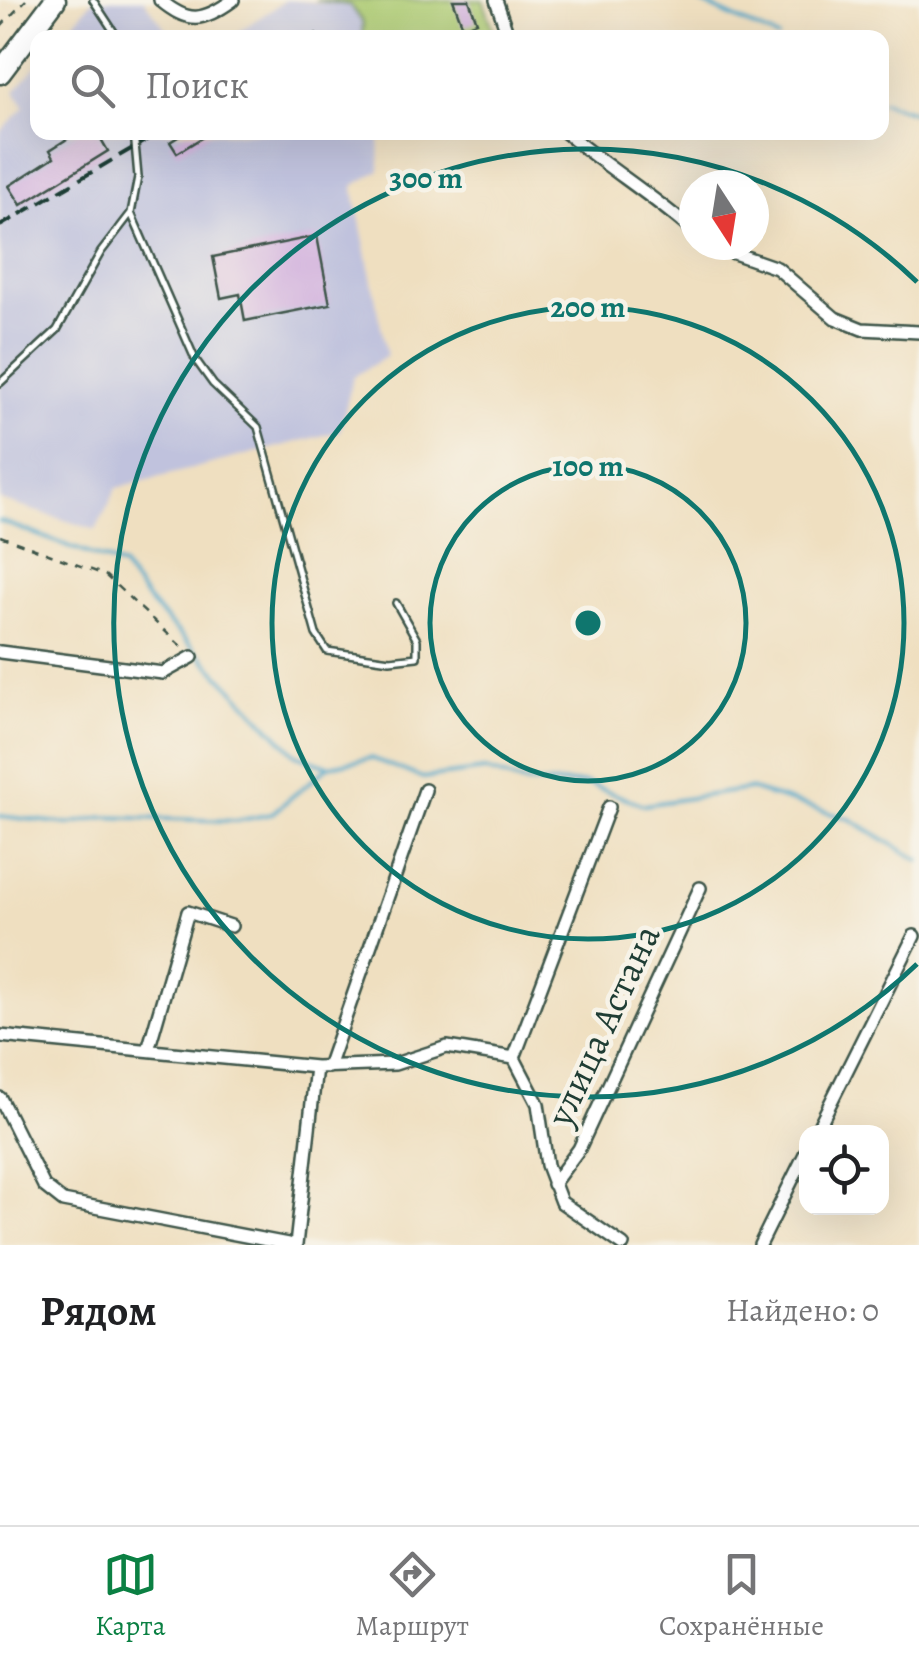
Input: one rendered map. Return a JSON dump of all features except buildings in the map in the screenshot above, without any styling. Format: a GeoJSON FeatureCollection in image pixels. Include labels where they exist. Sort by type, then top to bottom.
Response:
{"type":"FeatureCollection","features":[{"type":"Feature","properties":{"kind":"highway"},"geometry":{"type":"LineString","coordinates":[[32,30],[55,0]]}},
{"type":"Feature","properties":{"kind":"highway"},"geometry":{"type":"LineString","coordinates":[[0,73],[30,33]]}},
{"type":"Feature","properties":{"kind":"street"},"geometry":{"type":"LineString","coordinates":[[160,0],[180,17],[198,18],[233,0]]}},
{"type":"Feature","properties":{"kind":"street"},"geometry":{"type":"LineString","coordinates":[[496,0],[505,30]]}},
{"type":"Feature","properties":{"kind":"street"},"geometry":{"type":"LineString","coordinates":[[574,140],[594,158],[651,193],[679,218]]}},
{"type":"Feature","properties":{"kind":"street"},"geometry":{"type":"LineString","coordinates":[[755,260],[778,268],[835,318],[862,329],[919,332]]}},
{"type":"Feature","properties":{"kind":"street"},"geometry":{"type":"LineString","coordinates":[[0,652],[163,673],[192,657]]}},
{"type":"Feature","properties":{"kind":"street"},"geometry":{"type":"LineString","coordinates":[[0,1098],[44,1186],[64,1201],[294,1245],[322,1067],[425,790]]}},
{"type":"Feature","properties":{"kind":"street","name":"улица Астана"},"geometry":{"type":"LineString","coordinates":[[552,1184],[538,1104],[514,1058],[608,807]]}},
{"type":"Feature","properties":{"kind":"street","name":"улица Астана"},"geometry":{"type":"LineString","coordinates":[[552,1184],[579,1149],[700,888]]}},
{"type":"Feature","properties":{"kind":"street"},"geometry":{"type":"LineString","coordinates":[[148,1050],[188,912],[231,926]]}},
{"type":"Feature","properties":{"kind":"street"},"geometry":{"type":"LineString","coordinates":[[820,1125],[914,936]]}},
{"type":"Feature","properties":{"kind":"street","name":"улица Астана"},"geometry":{"type":"LineString","coordinates":[[0,1036],[322,1067],[395,1064],[447,1047],[514,1058]]}},
{"type":"Feature","properties":{"kind":"street"},"geometry":{"type":"LineString","coordinates":[[760,1245],[799,1166]]}},
{"type":"Feature","properties":{"kind":"street"},"geometry":{"type":"LineString","coordinates":[[552,1184],[562,1202],[624,1245]]}},
{"type":"Feature","properties":{"kind":"lane"},"geometry":{"type":"LineString","coordinates":[[92,0],[113,30]]}},
{"type":"Feature","properties":{"kind":"lane"},"geometry":{"type":"LineString","coordinates":[[0,383],[58,330],[101,252],[131,213],[138,178],[135,140]]}},
{"type":"Feature","properties":{"kind":"lane"},"geometry":{"type":"LineString","coordinates":[[131,213],[195,359],[212,384],[258,427],[316,634],[327,650],[390,660],[417,657],[417,640],[396,603]]}},
{"type":"Feature","properties":{"kind":"path"},"geometry":{"type":"LineString","coordinates":[[0,27],[26,0]]}},
{"type":"Feature","properties":{"kind":"path"},"geometry":{"type":"LineString","coordinates":[[0,536],[104,575],[192,657]]}},
{"type":"Feature","properties":{"kind":"shaded area"},"geometry":{"type":"Polygon","coordinates":[[[93,0],[144,0],[167,30],[68,30],[93,0]]]}},
{"type":"Feature","properties":{"kind":"shaded area"},"geometry":{"type":"Polygon","coordinates":[[[286,0],[349,5],[363,23],[362,30],[241,30],[286,0]]]}},
{"type":"Feature","properties":{"kind":"shaded area"},"geometry":{"type":"Polygon","coordinates":[[[30,73],[30,140],[379,140],[380,170],[353,186],[387,356],[353,377],[340,431],[117,488],[96,530],[0,500],[0,132],[25,107],[15,91],[30,73]]]}},
{"type":"Feature","properties":{"kind":"green space"},"geometry":{"type":"Polygon","coordinates":[[[315,0],[483,0],[494,30],[362,30],[363,23],[350,5],[315,0]]]}},
{"type":"Feature","properties":{"kind":"waterway"},"geometry":{"type":"LineString","coordinates":[[695,0],[761,30]]}},
{"type":"Feature","properties":{"kind":"waterway"},"geometry":{"type":"LineString","coordinates":[[889,104],[919,114]]}},
{"type":"Feature","properties":{"kind":"waterway"},"geometry":{"type":"LineString","coordinates":[[0,521],[122,566],[149,602],[296,755],[329,766]]}},
{"type":"Feature","properties":{"kind":"waterway"},"geometry":{"type":"LineString","coordinates":[[0,816],[69,824],[104,817],[236,821],[271,814],[329,766],[371,758],[423,778],[485,770],[528,784],[585,783],[644,805],[749,789],[850,819],[919,860]]}},
{"type":"Feature","properties":{"kind":"railway"},"geometry":{"type":"LineString","coordinates":[[0,226],[146,140]]}}]}
